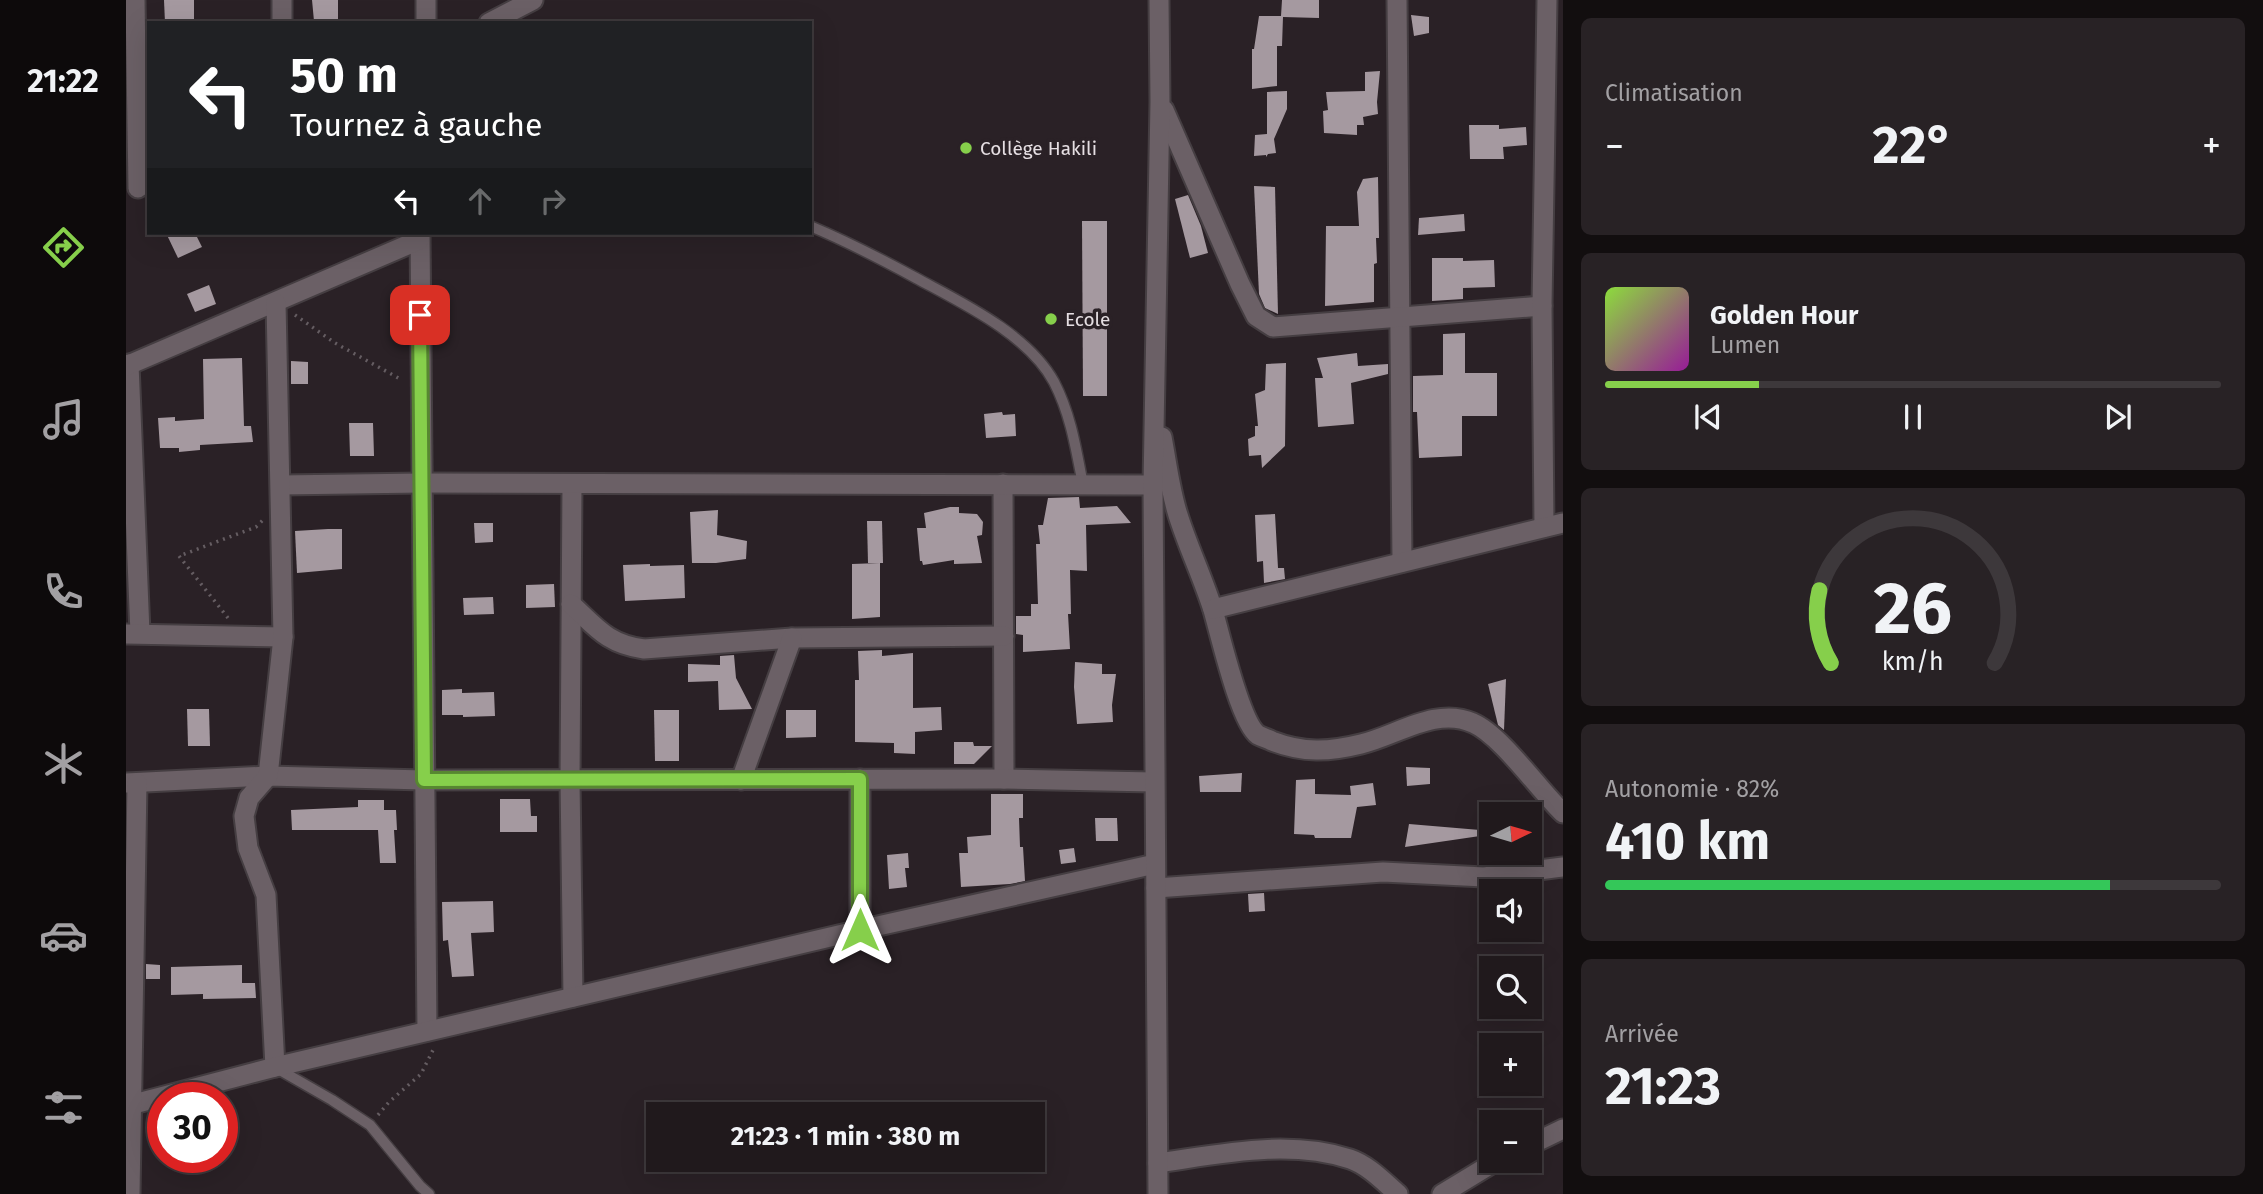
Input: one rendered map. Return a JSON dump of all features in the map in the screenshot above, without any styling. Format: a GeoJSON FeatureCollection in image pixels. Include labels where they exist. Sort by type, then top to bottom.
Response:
{"type":"FeatureCollection","features":[{"type":"Feature","properties":{"kind":"street"},"geometry":{"type":"LineString","coordinates":[[135,0],[138,188]]}},
{"type":"Feature","properties":{"kind":"street"},"geometry":{"type":"LineString","coordinates":[[282,0],[282,21]]}},
{"type":"Feature","properties":{"kind":"street"},"geometry":{"type":"LineString","coordinates":[[426,0],[426,21]]}},
{"type":"Feature","properties":{"kind":"street"},"geometry":{"type":"LineString","coordinates":[[493,21],[533,0]]}},
{"type":"Feature","properties":{"kind":"street"},"geometry":{"type":"LineString","coordinates":[[1158,1194],[1153,485],[1160,102],[1159,0]]}},
{"type":"Feature","properties":{"kind":"street"},"geometry":{"type":"LineString","coordinates":[[1397,0],[1402,562]]}},
{"type":"Feature","properties":{"kind":"street"},"geometry":{"type":"LineString","coordinates":[[1213,609],[1553,525],[1542,306],[1552,8]]}},
{"type":"Feature","properties":{"kind":"street"},"geometry":{"type":"LineString","coordinates":[[1160,102],[1256,316],[1273,327],[1542,306]]}},
{"type":"Feature","properties":{"kind":"street"},"geometry":{"type":"LineString","coordinates":[[283,637],[133,634],[128,365],[275,303],[420,236],[424,780],[432,1030]]}},
{"type":"Feature","properties":{"kind":"street"},"geometry":{"type":"LineString","coordinates":[[275,303],[283,637],[268,776],[249,798],[244,816],[248,848],[266,895],[275,1067]]}},
{"type":"Feature","properties":{"kind":"street"},"geometry":{"type":"LineString","coordinates":[[1154,402],[1177,513],[1213,609],[1225,656],[1246,718],[1258,735],[1286,746],[1322,751],[1363,744],[1416,725],[1450,717],[1474,723],[1508,752],[1563,813]]}},
{"type":"Feature","properties":{"kind":"street"},"geometry":{"type":"LineString","coordinates":[[572,484],[570,780],[573,997]]}},
{"type":"Feature","properties":{"kind":"street"},"geometry":{"type":"LineString","coordinates":[[1003,484],[1004,779]]}},
{"type":"Feature","properties":{"kind":"street"},"geometry":{"type":"LineString","coordinates":[[281,485],[1153,485]]}},
{"type":"Feature","properties":{"kind":"street"},"geometry":{"type":"LineString","coordinates":[[571,604],[607,637],[626,647],[644,649],[792,638],[1004,636]]}},
{"type":"Feature","properties":{"kind":"street"},"geometry":{"type":"LineString","coordinates":[[741,780],[792,638]]}},
{"type":"Feature","properties":{"kind":"street"},"geometry":{"type":"LineString","coordinates":[[130,1194],[132,783],[268,776],[424,780],[1004,779],[1153,782]]}},
{"type":"Feature","properties":{"kind":"street"},"geometry":{"type":"LineString","coordinates":[[860,779],[860,930]]}},
{"type":"Feature","properties":{"kind":"street"},"geometry":{"type":"LineString","coordinates":[[130,1105],[432,1030],[1155,864]]}},
{"type":"Feature","properties":{"kind":"street"},"geometry":{"type":"LineString","coordinates":[[1156,888],[1383,872],[1484,877],[1563,867]]}},
{"type":"Feature","properties":{"kind":"street"},"geometry":{"type":"LineString","coordinates":[[1542,1139],[1563,1129]]}},
{"type":"Feature","properties":{"kind":"street"},"geometry":{"type":"LineString","coordinates":[[1158,1163],[1252,1150],[1304,1150],[1352,1160],[1371,1171],[1398,1194]]}},
{"type":"Feature","properties":{"kind":"street"},"geometry":{"type":"LineString","coordinates":[[1442,1194],[1479,1172]]}},
{"type":"Feature","properties":{"kind":"lane"},"geometry":{"type":"LineString","coordinates":[[812,227],[850,243],[981,313],[1034,354],[1054,381],[1072,424],[1083,485]]}},
{"type":"Feature","properties":{"kind":"lane"},"geometry":{"type":"LineString","coordinates":[[275,1067],[370,1125],[429,1194]]}},
{"type":"Feature","properties":{"kind":"path"},"geometry":{"type":"LineString","coordinates":[[275,303],[345,349],[421,390]]}},
{"type":"Feature","properties":{"kind":"path"},"geometry":{"type":"LineString","coordinates":[[231,622],[179,556],[256,527],[265,518]]}},
{"type":"Feature","properties":{"kind":"path"},"geometry":{"type":"LineString","coordinates":[[370,1125],[389,1102],[421,1074],[433,1050],[432,1030]]}},
{"type":"Feature","properties":{"kind":"building"},"geometry":{"type":"Polygon","coordinates":[[[164,0],[194,0],[194,21],[165,21],[164,0]]]}},
{"type":"Feature","properties":{"kind":"building"},"geometry":{"type":"Polygon","coordinates":[[[312,0],[338,0],[338,20],[314,21],[312,0]]]}},
{"type":"Feature","properties":{"kind":"building"},"geometry":{"type":"Polygon","coordinates":[[[1282,0],[1319,0],[1319,18],[1283,17],[1282,46],[1277,46],[1277,86],[1252,89],[1252,49],[1259,16],[1281,16],[1282,0]]]}},
{"type":"Feature","properties":{"kind":"building"},"geometry":{"type":"Polygon","coordinates":[[[1411,15],[1429,17],[1429,33],[1414,36],[1411,15]]]}},
{"type":"Feature","properties":{"kind":"building"},"geometry":{"type":"Polygon","coordinates":[[[1380,71],[1378,114],[1363,117],[1364,125],[1357,125],[1357,135],[1324,133],[1323,111],[1328,110],[1326,92],[1365,91],[1365,72],[1380,71]]]}},
{"type":"Feature","properties":{"kind":"building"},"geometry":{"type":"Polygon","coordinates":[[[1287,91],[1287,109],[1274,139],[1276,153],[1266,157],[1254,156],[1255,135],[1267,134],[1267,92],[1287,91]]]}},
{"type":"Feature","properties":{"kind":"building"},"geometry":{"type":"Polygon","coordinates":[[[1469,125],[1499,125],[1499,129],[1526,127],[1527,145],[1503,147],[1504,159],[1470,159],[1469,125]]]}},
{"type":"Feature","properties":{"kind":"building"},"geometry":{"type":"Polygon","coordinates":[[[1378,177],[1379,238],[1376,238],[1374,302],[1325,306],[1326,226],[1359,226],[1357,192],[1363,179],[1378,177]]]}},
{"type":"Feature","properties":{"kind":"building"},"geometry":{"type":"Polygon","coordinates":[[[1254,186],[1275,187],[1278,314],[1265,308],[1259,294],[1254,186]]]}},
{"type":"Feature","properties":{"kind":"building"},"geometry":{"type":"Polygon","coordinates":[[[1188,195],[1201,226],[1208,253],[1190,258],[1175,199],[1188,195]]]}},
{"type":"Feature","properties":{"kind":"building"},"geometry":{"type":"Polygon","coordinates":[[[1464,214],[1465,231],[1418,235],[1419,218],[1464,214]]]}},
{"type":"Feature","properties":{"kind":"building"},"geometry":{"type":"Polygon","coordinates":[[[1082,221],[1107,221],[1107,396],[1083,396],[1082,221]]]}},
{"type":"Feature","properties":{"kind":"building"},"geometry":{"type":"Polygon","coordinates":[[[167,235],[196,235],[202,247],[178,258],[167,235]]]}},
{"type":"Feature","properties":{"kind":"building"},"geometry":{"type":"Polygon","coordinates":[[[1432,258],[1494,260],[1495,287],[1463,288],[1463,299],[1432,301],[1432,258]]]}},
{"type":"Feature","properties":{"kind":"building"},"geometry":{"type":"Polygon","coordinates":[[[209,285],[216,304],[195,312],[187,294],[209,285]]]}},
{"type":"Feature","properties":{"kind":"building"},"geometry":{"type":"Polygon","coordinates":[[[1465,333],[1465,373],[1497,373],[1497,416],[1462,416],[1462,456],[1419,458],[1417,412],[1413,412],[1413,376],[1443,375],[1443,334],[1465,333]]]}},
{"type":"Feature","properties":{"kind":"building"},"geometry":{"type":"Polygon","coordinates":[[[1357,353],[1358,366],[1388,364],[1388,374],[1351,383],[1354,424],[1318,427],[1315,378],[1323,378],[1317,358],[1357,353]]]}},
{"type":"Feature","properties":{"kind":"building"},"geometry":{"type":"Polygon","coordinates":[[[242,358],[244,426],[251,426],[253,442],[200,445],[200,450],[179,452],[179,448],[160,448],[158,418],[175,417],[175,421],[204,419],[203,359],[242,358]]]}},
{"type":"Feature","properties":{"kind":"building"},"geometry":{"type":"Polygon","coordinates":[[[291,361],[308,362],[308,384],[291,384],[291,361]]]}},
{"type":"Feature","properties":{"kind":"building"},"geometry":{"type":"Polygon","coordinates":[[[1286,363],[1285,446],[1262,468],[1261,455],[1249,456],[1248,439],[1255,436],[1255,426],[1258,426],[1255,394],[1265,390],[1266,364],[1286,363]]]}},
{"type":"Feature","properties":{"kind":"building"},"geometry":{"type":"Polygon","coordinates":[[[1002,412],[1003,415],[1015,414],[1016,436],[986,438],[984,414],[1002,412]]]}},
{"type":"Feature","properties":{"kind":"building"},"geometry":{"type":"Polygon","coordinates":[[[349,423],[373,423],[374,456],[350,456],[349,423]]]}},
{"type":"Feature","properties":{"kind":"building"},"geometry":{"type":"Polygon","coordinates":[[[1079,497],[1080,508],[1117,506],[1131,523],[1086,525],[1087,571],[1070,570],[1070,649],[1023,652],[1023,635],[1016,634],[1016,616],[1031,616],[1031,604],[1038,604],[1038,525],[1043,525],[1048,498],[1079,497]]]}},
{"type":"Feature","properties":{"kind":"building"},"geometry":{"type":"Polygon","coordinates":[[[959,507],[959,513],[977,514],[983,522],[982,535],[977,536],[982,563],[954,564],[954,560],[923,565],[920,561],[917,528],[926,528],[924,513],[959,507]]]}},
{"type":"Feature","properties":{"kind":"building"},"geometry":{"type":"Polygon","coordinates":[[[718,510],[717,535],[747,541],[746,559],[692,563],[690,512],[718,510]]]}},
{"type":"Feature","properties":{"kind":"building"},"geometry":{"type":"Polygon","coordinates":[[[1275,514],[1278,568],[1284,568],[1285,579],[1264,583],[1263,561],[1257,562],[1255,515],[1275,514]]]}},
{"type":"Feature","properties":{"kind":"building"},"geometry":{"type":"Polygon","coordinates":[[[867,521],[882,521],[883,563],[868,563],[867,521]]]}},
{"type":"Feature","properties":{"kind":"building"},"geometry":{"type":"Polygon","coordinates":[[[474,523],[493,523],[493,542],[475,543],[474,523]]]}},
{"type":"Feature","properties":{"kind":"building"},"geometry":{"type":"Polygon","coordinates":[[[342,529],[342,569],[297,573],[295,531],[342,529]]]}},
{"type":"Feature","properties":{"kind":"building"},"geometry":{"type":"Polygon","coordinates":[[[880,563],[880,617],[852,619],[852,564],[880,563]]]}},
{"type":"Feature","properties":{"kind":"building"},"geometry":{"type":"Polygon","coordinates":[[[623,565],[684,565],[685,598],[625,601],[623,565]]]}},
{"type":"Feature","properties":{"kind":"building"},"geometry":{"type":"Polygon","coordinates":[[[554,584],[555,607],[526,608],[526,585],[554,584]]]}},
{"type":"Feature","properties":{"kind":"building"},"geometry":{"type":"Polygon","coordinates":[[[493,597],[494,614],[464,615],[463,598],[493,597]]]}},
{"type":"Feature","properties":{"kind":"building"},"geometry":{"type":"Polygon","coordinates":[[[882,650],[882,656],[913,653],[913,708],[941,707],[942,730],[915,732],[915,754],[894,753],[894,743],[855,742],[858,651],[882,650]]]}},
{"type":"Feature","properties":{"kind":"building"},"geometry":{"type":"Polygon","coordinates":[[[734,655],[736,678],[752,709],[719,710],[718,681],[688,682],[688,664],[720,665],[720,656],[734,655]]]}},
{"type":"Feature","properties":{"kind":"building"},"geometry":{"type":"Polygon","coordinates":[[[1075,662],[1102,664],[1102,674],[1116,674],[1113,722],[1077,724],[1075,662]]]}},
{"type":"Feature","properties":{"kind":"building"},"geometry":{"type":"Polygon","coordinates":[[[1506,679],[1504,730],[1498,725],[1488,684],[1506,679]]]}},
{"type":"Feature","properties":{"kind":"building"},"geometry":{"type":"Polygon","coordinates":[[[462,689],[462,693],[494,692],[495,716],[442,715],[442,690],[462,689]]]}},
{"type":"Feature","properties":{"kind":"building"},"geometry":{"type":"Polygon","coordinates":[[[187,709],[209,709],[210,746],[188,746],[187,709]]]}},
{"type":"Feature","properties":{"kind":"building"},"geometry":{"type":"Polygon","coordinates":[[[654,710],[679,710],[679,761],[655,761],[654,710]]]}},
{"type":"Feature","properties":{"kind":"building"},"geometry":{"type":"Polygon","coordinates":[[[786,710],[816,710],[816,737],[786,738],[786,710]]]}},
{"type":"Feature","properties":{"kind":"building"},"geometry":{"type":"Polygon","coordinates":[[[954,742],[992,746],[974,764],[954,764],[954,742]]]}},
{"type":"Feature","properties":{"kind":"building"},"geometry":{"type":"Polygon","coordinates":[[[1406,767],[1430,768],[1430,784],[1407,786],[1406,767]]]}},
{"type":"Feature","properties":{"kind":"building"},"geometry":{"type":"Polygon","coordinates":[[[1242,773],[1241,792],[1200,792],[1199,776],[1242,773]]]}},
{"type":"Feature","properties":{"kind":"building"},"geometry":{"type":"Polygon","coordinates":[[[1315,779],[1315,794],[1351,795],[1350,786],[1373,783],[1376,805],[1357,807],[1351,838],[1315,838],[1314,835],[1294,834],[1296,780],[1315,779]]]}},
{"type":"Feature","properties":{"kind":"building"},"geometry":{"type":"Polygon","coordinates":[[[991,794],[1023,794],[1023,818],[1019,818],[1025,881],[961,887],[959,853],[968,853],[967,837],[991,835],[991,794]]]}},
{"type":"Feature","properties":{"kind":"building"},"geometry":{"type":"Polygon","coordinates":[[[500,799],[530,799],[531,816],[537,816],[537,832],[500,832],[500,799]]]}},
{"type":"Feature","properties":{"kind":"building"},"geometry":{"type":"Polygon","coordinates":[[[358,800],[384,800],[384,810],[396,810],[396,863],[380,863],[378,830],[292,830],[291,810],[358,807],[358,800]]]}},
{"type":"Feature","properties":{"kind":"building"},"geometry":{"type":"Polygon","coordinates":[[[1095,818],[1117,818],[1118,841],[1096,841],[1095,818]]]}},
{"type":"Feature","properties":{"kind":"building"},"geometry":{"type":"Polygon","coordinates":[[[1409,824],[1479,830],[1479,836],[1405,847],[1409,824]]]}},
{"type":"Feature","properties":{"kind":"building"},"geometry":{"type":"Polygon","coordinates":[[[1074,848],[1076,862],[1061,864],[1059,850],[1074,848]]]}},
{"type":"Feature","properties":{"kind":"building"},"geometry":{"type":"Polygon","coordinates":[[[908,853],[909,868],[905,868],[907,887],[889,889],[887,855],[908,853]]]}},
{"type":"Feature","properties":{"kind":"building"},"geometry":{"type":"Polygon","coordinates":[[[1264,893],[1265,911],[1249,912],[1248,894],[1264,893]]]}},
{"type":"Feature","properties":{"kind":"building"},"geometry":{"type":"Polygon","coordinates":[[[493,901],[494,932],[471,933],[474,976],[452,977],[448,940],[443,941],[442,902],[493,901]]]}},
{"type":"Feature","properties":{"kind":"building"},"geometry":{"type":"Polygon","coordinates":[[[146,964],[160,965],[160,979],[146,979],[146,964]]]}},
{"type":"Feature","properties":{"kind":"building"},"geometry":{"type":"Polygon","coordinates":[[[242,965],[242,983],[255,983],[256,998],[203,999],[203,994],[171,995],[171,967],[242,965]]]}},
{"type":"Feature","properties":{"kind":"place","name":"Collège Hakili"},"geometry":{"type":"Point","coordinates":[966,148]}},
{"type":"Feature","properties":{"kind":"place","name":"Ecole"},"geometry":{"type":"Point","coordinates":[1051,319]}},
{"type":"Feature","properties":{"kind":"route"},"geometry":{"type":"LineString","coordinates":[[420,315],[424,780],[860,779],[860,930]]}}]}
